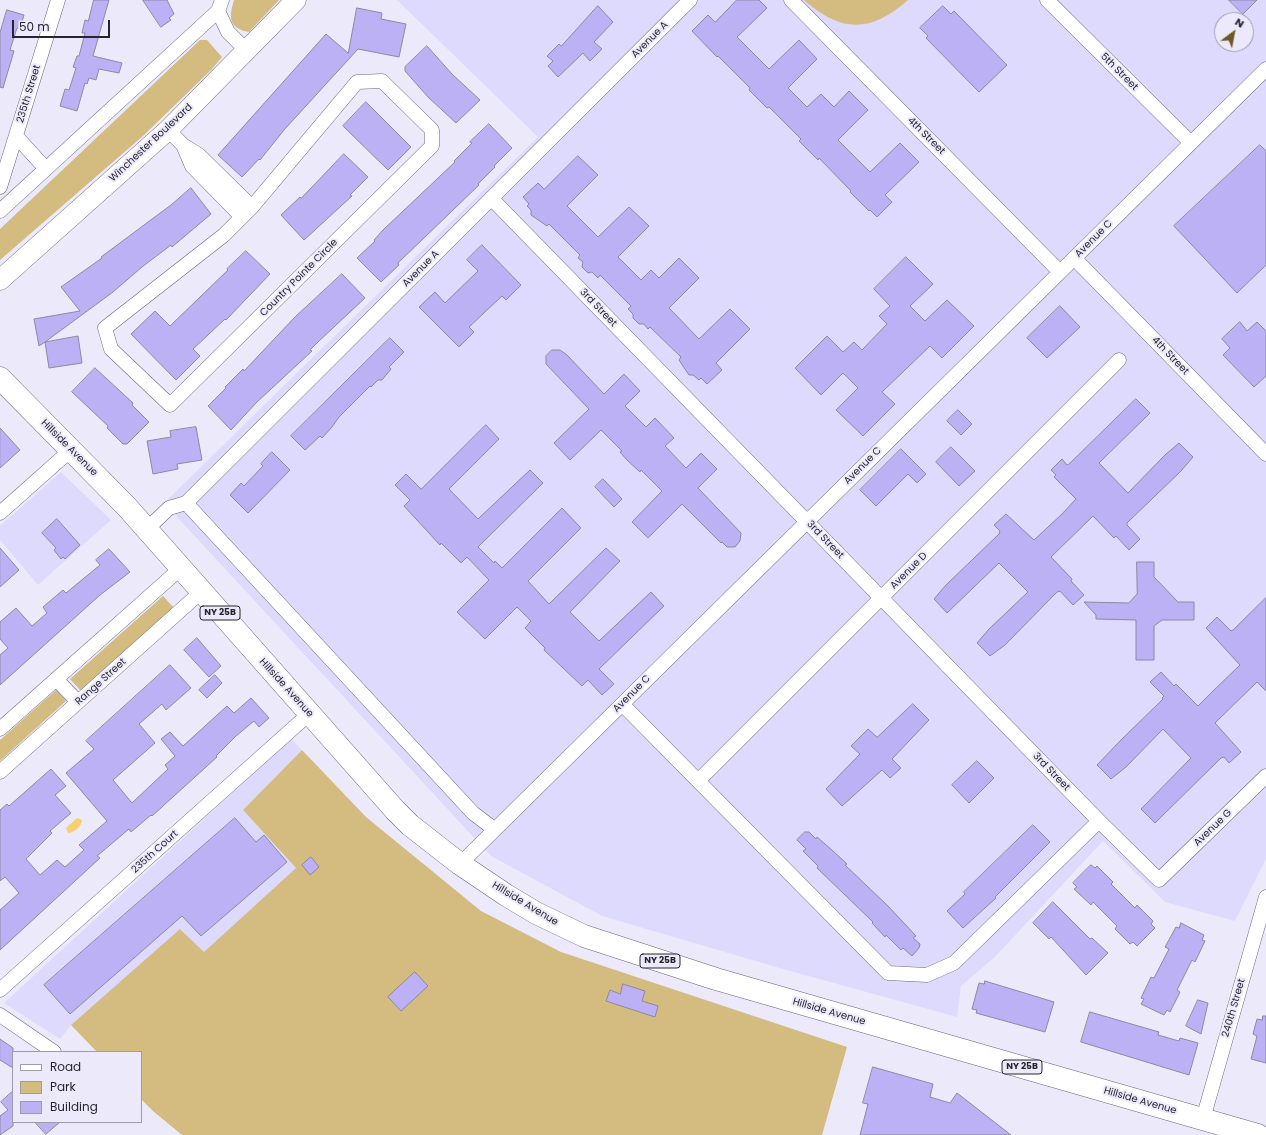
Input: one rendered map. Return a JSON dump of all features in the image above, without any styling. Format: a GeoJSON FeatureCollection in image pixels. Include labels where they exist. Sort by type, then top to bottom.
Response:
{"type":"FeatureCollection","features":[{"type":"Feature","properties":{"kind":"main road","name":"Winchester Boulevard"},"geometry":{"type":"LineString","coordinates":[[0,280],[168,130],[296,0]]}},
{"type":"Feature","properties":{"kind":"main road","name":"Hillside Avenue"},"geometry":{"type":"LineString","coordinates":[[0,378],[72,450],[147,529],[309,714],[410,825],[460,864],[536,913],[578,933],[625,950],[716,979],[1203,1119],[1234,1132],[1258,1135]]}},
{"type":"Feature","properties":{"kind":"street","name":"235th Street"},"geometry":{"type":"LineString","coordinates":[[0,187],[58,0]]}},
{"type":"Feature","properties":{"kind":"street","name":"Avenue A"},"geometry":{"type":"LineString","coordinates":[[147,529],[169,508],[186,503],[690,0]]}},
{"type":"Feature","properties":{"kind":"street","name":"4th Street"},"geometry":{"type":"LineString","coordinates":[[792,0],[1060,272]]}},
{"type":"Feature","properties":{"kind":"street","name":"5th Street"},"geometry":{"type":"LineString","coordinates":[[1047,0],[1191,143]]}},
{"type":"Feature","properties":{"kind":"street"},"geometry":{"type":"LineString","coordinates":[[0,211],[220,6],[228,32],[247,50]]}},
{"type":"Feature","properties":{"kind":"street","name":"Avenue C"},"geometry":{"type":"LineString","coordinates":[[460,864],[1266,69]]}},
{"type":"Feature","properties":{"kind":"street","name":"Country Pointe Circle"},"geometry":{"type":"LineString","coordinates":[[382,81],[432,130],[432,146],[170,405],[111,349],[105,328],[224,235],[252,207],[357,82],[382,81]]}},
{"type":"Feature","properties":{"kind":"street"},"geometry":{"type":"LineString","coordinates":[[168,130],[183,145],[199,155],[252,207]]}},
{"type":"Feature","properties":{"kind":"street"},"geometry":{"type":"LineString","coordinates":[[16,136],[46,169]]}},
{"type":"Feature","properties":{"kind":"street"},"geometry":{"type":"LineString","coordinates":[[183,145],[192,166],[242,217]]}},
{"type":"Feature","properties":{"kind":"street","name":"3rd Street"},"geometry":{"type":"LineString","coordinates":[[492,198],[1099,821],[1159,880]]}},
{"type":"Feature","properties":{"kind":"street","name":"4th Street"},"geometry":{"type":"LineString","coordinates":[[1074,258],[1266,454]]}},
{"type":"Feature","properties":{"kind":"street","name":"Avenue D"},"geometry":{"type":"LineString","coordinates":[[698,782],[1119,360]]}},
{"type":"Feature","properties":{"kind":"street"},"geometry":{"type":"LineString","coordinates":[[0,513],[72,450]]}},
{"type":"Feature","properties":{"kind":"street"},"geometry":{"type":"LineString","coordinates":[[186,503],[473,814],[494,829]]}},
{"type":"Feature","properties":{"kind":"street"},"geometry":{"type":"LineString","coordinates":[[0,729],[180,568]]}},
{"type":"Feature","properties":{"kind":"street","name":"Range Street"},"geometry":{"type":"LineString","coordinates":[[0,772],[201,592]]}},
{"type":"Feature","properties":{"kind":"street"},"geometry":{"type":"LineString","coordinates":[[56,679],[78,702]]}},
{"type":"Feature","properties":{"kind":"street"},"geometry":{"type":"LineString","coordinates":[[622,704],[888,973],[927,975],[954,962],[1099,821]]}},
{"type":"Feature","properties":{"kind":"street","name":"235th Court"},"geometry":{"type":"LineString","coordinates":[[0,990],[309,714]]}},
{"type":"Feature","properties":{"kind":"street","name":"Avenue G"},"geometry":{"type":"LineString","coordinates":[[1159,880],[1266,776]]}},
{"type":"Feature","properties":{"kind":"street","name":"240th Street"},"geometry":{"type":"LineString","coordinates":[[1203,1119],[1266,897]]}},
{"type":"Feature","properties":{"kind":"street"},"geometry":{"type":"LineString","coordinates":[[0,1015],[53,1051]]}},
{"type":"Feature","properties":{"kind":"shaded area"},"geometry":{"type":"Polygon","coordinates":[[[397,0],[1266,0],[1266,859],[1235,921],[1165,902],[1103,841],[995,957],[961,986],[957,1017],[783,969],[602,916],[491,856],[164,503],[538,137],[397,0]]]}},
{"type":"Feature","properties":{"kind":"shaded area"},"geometry":{"type":"Polygon","coordinates":[[[61,472],[111,520],[38,585],[0,540],[0,526],[61,472]]]}},
{"type":"Feature","properties":{"kind":"shaded area"},"geometry":{"type":"Polygon","coordinates":[[[291,739],[302,750],[243,810],[296,868],[204,953],[181,929],[71,1025],[60,1039],[4,1003],[291,739]]]}},
{"type":"Feature","properties":{"kind":"shaded area"},"geometry":{"type":"Polygon","coordinates":[[[77,818],[82,820],[81,825],[68,833],[66,828],[77,818]]]}},
{"type":"Feature","properties":{"kind":"green space"},"geometry":{"type":"Polygon","coordinates":[[[234,0],[279,0],[249,32],[237,28],[232,21],[231,12],[234,0]]]}},
{"type":"Feature","properties":{"kind":"green space"},"geometry":{"type":"Polygon","coordinates":[[[804,0],[908,0],[881,19],[856,25],[831,19],[804,0]]]}},
{"type":"Feature","properties":{"kind":"green space"},"geometry":{"type":"Polygon","coordinates":[[[200,40],[207,40],[222,57],[212,69],[144,135],[0,260],[0,229],[200,40]]]}},
{"type":"Feature","properties":{"kind":"green space"},"geometry":{"type":"Polygon","coordinates":[[[163,596],[174,608],[81,691],[70,679],[163,596]]]}},
{"type":"Feature","properties":{"kind":"green space"},"geometry":{"type":"Polygon","coordinates":[[[56,690],[66,701],[0,761],[0,740],[56,690]]]}},
{"type":"Feature","properties":{"kind":"green space"},"geometry":{"type":"Polygon","coordinates":[[[302,750],[366,817],[481,911],[561,952],[847,1047],[822,1135],[182,1135],[142,1100],[142,1051],[96,1051],[71,1025],[180,929],[204,952],[296,868],[243,810],[302,750]]]}},
{"type":"Feature","properties":{"kind":"building"},"geometry":{"type":"Polygon","coordinates":[[[94,0],[109,0],[93,56],[122,63],[119,73],[99,69],[96,80],[89,78],[87,84],[85,83],[77,111],[60,106],[65,89],[69,90],[76,68],[73,67],[77,56],[79,56],[85,33],[82,33],[85,20],[88,21],[94,0]]]}},
{"type":"Feature","properties":{"kind":"building"},"geometry":{"type":"Polygon","coordinates":[[[143,0],[167,0],[174,14],[169,18],[171,20],[161,27],[143,0]]]}},
{"type":"Feature","properties":{"kind":"building"},"geometry":{"type":"Polygon","coordinates":[[[737,0],[759,0],[767,8],[737,37],[769,69],[799,40],[817,59],[788,88],[807,107],[821,94],[834,107],[849,91],[868,110],[838,140],[870,172],[900,143],[919,162],[885,195],[892,202],[877,217],[850,192],[851,191],[819,158],[818,160],[799,141],[801,139],[769,107],[767,108],[749,90],[750,88],[692,31],[708,15],[715,22],[737,0]]]}},
{"type":"Feature","properties":{"kind":"building"},"geometry":{"type":"Polygon","coordinates":[[[1229,0],[1257,0],[1245,12],[1241,12],[1229,0]]]}},
{"type":"Feature","properties":{"kind":"building"},"geometry":{"type":"Polygon","coordinates":[[[598,6],[613,22],[594,42],[602,49],[590,61],[583,53],[558,77],[548,66],[553,61],[547,56],[559,44],[561,46],[598,6]]]}},
{"type":"Feature","properties":{"kind":"building"},"geometry":{"type":"Polygon","coordinates":[[[943,6],[951,14],[954,11],[1007,65],[979,92],[926,38],[928,36],[920,28],[943,6]]]}},
{"type":"Feature","properties":{"kind":"building"},"geometry":{"type":"Polygon","coordinates":[[[357,8],[382,13],[381,19],[406,24],[399,57],[358,49],[284,130],[260,160],[259,159],[242,177],[218,155],[326,34],[348,53],[357,8]]]}},
{"type":"Feature","properties":{"kind":"building"},"geometry":{"type":"Polygon","coordinates":[[[7,10],[24,15],[21,25],[17,28],[10,50],[14,51],[3,88],[0,87],[0,33],[7,10]]]}},
{"type":"Feature","properties":{"kind":"building"},"geometry":{"type":"Polygon","coordinates":[[[427,46],[452,74],[480,100],[456,123],[428,97],[405,71],[405,67],[427,46]]]}},
{"type":"Feature","properties":{"kind":"building"},"geometry":{"type":"Polygon","coordinates":[[[366,102],[411,147],[388,170],[343,126],[366,102]]]}},
{"type":"Feature","properties":{"kind":"building"},"geometry":{"type":"Polygon","coordinates":[[[489,124],[512,148],[494,166],[495,167],[478,184],[479,185],[398,263],[399,265],[381,282],[357,258],[375,241],[374,240],[383,230],[455,162],[454,161],[472,143],[470,142],[489,124]]]}},
{"type":"Feature","properties":{"kind":"building"},"geometry":{"type":"Polygon","coordinates":[[[1260,145],[1266,151],[1266,265],[1237,293],[1174,226],[1260,145]]]}},
{"type":"Feature","properties":{"kind":"building"},"geometry":{"type":"Polygon","coordinates":[[[344,154],[368,177],[350,195],[352,196],[304,240],[281,215],[300,197],[301,198],[344,154]]]}},
{"type":"Feature","properties":{"kind":"building"},"geometry":{"type":"Polygon","coordinates":[[[578,156],[598,175],[567,206],[598,237],[629,207],[649,226],[618,257],[641,280],[651,270],[659,278],[679,258],[699,278],[669,308],[699,339],[730,309],[750,329],[716,363],[722,370],[707,384],[701,378],[699,380],[693,375],[689,375],[679,360],[681,357],[650,327],[648,329],[644,324],[639,324],[633,318],[633,314],[628,309],[631,306],[600,275],[598,278],[592,272],[588,273],[582,267],[583,262],[578,258],[580,255],[549,224],[547,226],[531,215],[531,210],[527,206],[529,204],[523,197],[538,183],[544,189],[578,156]]]}},
{"type":"Feature","properties":{"kind":"building"},"geometry":{"type":"Polygon","coordinates":[[[191,188],[211,214],[172,247],[171,245],[113,292],[39,346],[34,319],[80,311],[61,287],[102,258],[101,257],[171,205],[191,188]]]}},
{"type":"Feature","properties":{"kind":"building"},"geometry":{"type":"Polygon","coordinates":[[[482,245],[521,285],[506,300],[502,296],[469,327],[474,332],[459,347],[419,307],[435,292],[445,303],[478,271],[467,260],[482,245]]]}},
{"type":"Feature","properties":{"kind":"building"},"geometry":{"type":"Polygon","coordinates":[[[246,251],[270,274],[226,320],[225,319],[193,349],[200,356],[176,380],[131,334],[155,311],[170,326],[246,251]]]}},
{"type":"Feature","properties":{"kind":"building"},"geometry":{"type":"Polygon","coordinates":[[[906,257],[933,284],[910,306],[925,321],[947,300],[974,326],[942,358],[930,346],[882,392],[895,404],[863,436],[836,410],[858,388],[843,373],[821,395],[795,368],[827,336],[843,352],[854,342],[862,350],[887,324],[879,316],[890,306],[874,289],[906,257]]]}},
{"type":"Feature","properties":{"kind":"building"},"geometry":{"type":"Polygon","coordinates":[[[342,274],[365,298],[310,350],[312,351],[257,402],[231,430],[208,406],[243,369],[244,371],[295,317],[342,274]]]}},
{"type":"Feature","properties":{"kind":"building"},"geometry":{"type":"Polygon","coordinates":[[[1060,306],[1080,327],[1047,358],[1027,338],[1060,306]]]}},
{"type":"Feature","properties":{"kind":"building"},"geometry":{"type":"Polygon","coordinates":[[[1240,322],[1247,331],[1257,322],[1266,331],[1266,376],[1254,387],[1223,355],[1230,348],[1222,339],[1240,322]]]}},
{"type":"Feature","properties":{"kind":"building"},"geometry":{"type":"Polygon","coordinates":[[[78,336],[82,363],[49,368],[45,342],[78,336]]]}},
{"type":"Feature","properties":{"kind":"building"},"geometry":{"type":"Polygon","coordinates":[[[390,338],[404,352],[389,367],[391,369],[382,380],[378,380],[371,387],[370,386],[339,417],[322,438],[320,436],[305,450],[291,436],[390,338]]]}},
{"type":"Feature","properties":{"kind":"building"},"geometry":{"type":"Polygon","coordinates":[[[552,350],[560,350],[567,355],[604,394],[624,374],[640,391],[625,406],[646,427],[655,418],[674,438],[665,446],[686,468],[701,453],[717,469],[698,488],[741,533],[740,541],[735,547],[727,547],[722,542],[721,543],[682,504],[648,538],[632,522],[662,491],[641,470],[640,472],[627,460],[620,452],[622,451],[601,430],[570,460],[554,443],[589,409],[546,364],[546,356],[552,350]]]}},
{"type":"Feature","properties":{"kind":"building"},"geometry":{"type":"Polygon","coordinates":[[[95,368],[133,403],[132,405],[149,422],[127,444],[123,444],[107,428],[108,426],[72,392],[95,368]]]}},
{"type":"Feature","properties":{"kind":"building"},"geometry":{"type":"Polygon","coordinates":[[[1136,399],[1150,413],[1099,463],[1128,493],[1165,455],[1179,443],[1193,457],[1181,471],[1127,523],[1127,525],[1140,539],[1129,550],[1116,536],[1114,538],[1093,516],[1051,557],[1072,579],[1071,581],[1084,595],[1073,605],[1060,591],[1057,592],[1005,645],[990,656],[977,643],[989,629],[1028,592],[999,563],[947,613],[934,599],[946,585],[999,534],[1000,531],[994,525],[1006,514],[1034,540],[1062,514],[1076,499],[1054,477],[1056,475],[1051,470],[1062,459],[1067,465],[1069,464],[1136,399]]]}},
{"type":"Feature","properties":{"kind":"building"},"geometry":{"type":"Polygon","coordinates":[[[958,410],[972,424],[961,435],[947,421],[958,410]]]}},
{"type":"Feature","properties":{"kind":"building"},"geometry":{"type":"Polygon","coordinates":[[[486,425],[499,439],[449,489],[478,519],[530,470],[543,483],[478,547],[494,563],[495,561],[502,568],[562,508],[581,528],[528,581],[549,604],[606,548],[620,561],[570,612],[599,641],[651,592],[664,606],[599,669],[614,684],[602,695],[588,680],[582,686],[544,650],[545,648],[525,628],[531,621],[517,607],[485,639],[457,612],[489,580],[467,557],[461,563],[441,543],[440,545],[404,506],[410,500],[395,485],[406,474],[421,489],[486,425]]]}},
{"type":"Feature","properties":{"kind":"building"},"geometry":{"type":"Polygon","coordinates":[[[196,427],[202,460],[177,464],[178,469],[153,474],[147,441],[171,437],[170,431],[196,427]]]}},
{"type":"Feature","properties":{"kind":"building"},"geometry":{"type":"Polygon","coordinates":[[[0,428],[20,450],[0,468],[0,428]]]}},
{"type":"Feature","properties":{"kind":"building"},"geometry":{"type":"Polygon","coordinates":[[[951,447],[975,471],[959,486],[936,462],[951,447]]]}},
{"type":"Feature","properties":{"kind":"building"},"geometry":{"type":"Polygon","coordinates":[[[901,449],[926,474],[917,483],[908,474],[876,506],[860,490],[901,449]]]}},
{"type":"Feature","properties":{"kind":"building"},"geometry":{"type":"Polygon","coordinates":[[[272,452],[290,470],[248,513],[230,495],[241,483],[244,486],[263,466],[261,464],[272,452]]]}},
{"type":"Feature","properties":{"kind":"building"},"geometry":{"type":"Polygon","coordinates":[[[603,479],[622,499],[614,507],[595,487],[603,479]]]}},
{"type":"Feature","properties":{"kind":"building"},"geometry":{"type":"Polygon","coordinates":[[[57,519],[80,545],[65,559],[63,557],[61,559],[54,550],[56,548],[42,533],[57,519]]]}},
{"type":"Feature","properties":{"kind":"building"},"geometry":{"type":"Polygon","coordinates":[[[0,548],[19,570],[0,587],[0,548]]]}},
{"type":"Feature","properties":{"kind":"building"},"geometry":{"type":"Polygon","coordinates":[[[109,549],[130,572],[100,595],[0,685],[0,655],[8,648],[0,639],[0,622],[16,608],[32,626],[47,613],[43,607],[63,590],[66,593],[100,565],[96,560],[109,549]]]}},
{"type":"Feature","properties":{"kind":"building"},"geometry":{"type":"Polygon","coordinates":[[[1137,562],[1154,562],[1154,577],[1178,602],[1194,602],[1194,620],[1162,620],[1154,626],[1154,660],[1136,660],[1136,620],[1096,619],[1096,615],[1084,602],[1129,603],[1137,594],[1137,562]]]}},
{"type":"Feature","properties":{"kind":"building"},"geometry":{"type":"Polygon","coordinates":[[[1266,598],[1266,691],[1257,682],[1215,723],[1241,752],[1229,763],[1224,757],[1221,758],[1155,823],[1141,809],[1191,758],[1163,729],[1126,767],[1111,779],[1097,765],[1163,699],[1162,698],[1164,696],[1150,682],[1161,672],[1174,686],[1176,684],[1198,706],[1240,665],[1206,628],[1217,617],[1231,631],[1233,630],[1266,598]]]}},
{"type":"Feature","properties":{"kind":"building"},"geometry":{"type":"Polygon","coordinates":[[[197,638],[221,666],[209,677],[184,650],[197,638]]]}},
{"type":"Feature","properties":{"kind":"building"},"geometry":{"type":"Polygon","coordinates":[[[170,665],[191,688],[166,710],[162,704],[139,724],[155,743],[113,780],[132,803],[168,769],[165,765],[175,756],[161,739],[170,732],[183,746],[227,706],[234,713],[251,698],[269,718],[259,727],[254,721],[236,736],[216,756],[217,757],[152,816],[151,815],[131,832],[129,829],[97,856],[100,858],[0,950],[0,910],[19,893],[5,877],[0,881],[0,810],[7,804],[9,806],[51,769],[66,786],[55,795],[71,813],[50,831],[52,833],[26,859],[40,875],[57,860],[65,867],[84,850],[79,845],[107,821],[66,773],[94,749],[86,741],[170,665]]]}},
{"type":"Feature","properties":{"kind":"building"},"geometry":{"type":"Polygon","coordinates":[[[215,675],[222,683],[207,698],[199,690],[215,675]]]}},
{"type":"Feature","properties":{"kind":"building"},"geometry":{"type":"Polygon","coordinates":[[[913,704],[929,720],[892,759],[901,768],[890,778],[882,770],[842,806],[826,789],[860,754],[851,746],[868,729],[877,737],[913,704]]]}},
{"type":"Feature","properties":{"kind":"building"},"geometry":{"type":"Polygon","coordinates":[[[977,761],[994,778],[969,803],[952,785],[977,761]]]}},
{"type":"Feature","properties":{"kind":"building"},"geometry":{"type":"Polygon","coordinates":[[[235,818],[256,842],[264,835],[287,862],[201,936],[182,916],[70,1014],[44,985],[235,818]]]}},
{"type":"Feature","properties":{"kind":"building"},"geometry":{"type":"Polygon","coordinates":[[[1033,825],[1050,842],[995,897],[996,898],[963,928],[947,911],[965,894],[964,892],[1033,825]]]}},
{"type":"Feature","properties":{"kind":"building"},"geometry":{"type":"Polygon","coordinates":[[[805,832],[809,832],[816,839],[817,837],[847,864],[845,865],[888,906],[916,936],[913,938],[920,944],[919,948],[912,956],[903,948],[901,950],[886,935],[885,937],[872,923],[873,922],[817,868],[818,866],[803,851],[806,849],[797,840],[805,832]]]}},
{"type":"Feature","properties":{"kind":"building"},"geometry":{"type":"Polygon","coordinates":[[[311,857],[319,867],[310,875],[302,865],[311,857]]]}},
{"type":"Feature","properties":{"kind":"building"},"geometry":{"type":"Polygon","coordinates":[[[1091,865],[1095,868],[1097,866],[1113,882],[1111,884],[1135,908],[1137,905],[1153,921],[1151,924],[1155,928],[1137,946],[1133,942],[1130,944],[1115,929],[1117,926],[1093,902],[1091,905],[1074,889],[1077,887],[1073,883],[1091,865]]]}},
{"type":"Feature","properties":{"kind":"building"},"geometry":{"type":"Polygon","coordinates":[[[1053,902],[1090,939],[1092,938],[1108,953],[1086,975],[1051,937],[1049,939],[1033,923],[1053,902]]]}},
{"type":"Feature","properties":{"kind":"building"},"geometry":{"type":"Polygon","coordinates":[[[1181,923],[1204,935],[1202,940],[1205,941],[1195,962],[1192,960],[1177,990],[1180,992],[1170,1012],[1167,1010],[1164,1015],[1141,1004],[1144,999],[1141,998],[1151,977],[1154,978],[1169,949],[1165,947],[1176,927],[1179,928],[1181,923]]]}},
{"type":"Feature","properties":{"kind":"building"},"geometry":{"type":"Polygon","coordinates":[[[415,972],[428,986],[401,1011],[388,997],[415,972]]]}},
{"type":"Feature","properties":{"kind":"building"},"geometry":{"type":"Polygon","coordinates":[[[985,981],[1054,1002],[1045,1032],[976,1013],[977,1010],[972,1009],[979,983],[984,984],[985,981]]]}},
{"type":"Feature","properties":{"kind":"building"},"geometry":{"type":"Polygon","coordinates":[[[623,984],[645,991],[642,1001],[658,1006],[655,1017],[606,1001],[610,990],[620,994],[623,984]]]}},
{"type":"Feature","properties":{"kind":"building"},"geometry":{"type":"Polygon","coordinates":[[[1198,1000],[1208,1003],[1201,1034],[1186,1026],[1198,1000]]]}},
{"type":"Feature","properties":{"kind":"building"},"geometry":{"type":"Polygon","coordinates":[[[1090,1012],[1159,1032],[1158,1035],[1179,1041],[1180,1038],[1198,1043],[1189,1075],[1081,1042],[1090,1012]]]}},
{"type":"Feature","properties":{"kind":"building"},"geometry":{"type":"Polygon","coordinates":[[[1263,1016],[1266,1016],[1266,1063],[1251,1059],[1257,1036],[1253,1034],[1257,1019],[1262,1020],[1263,1016]]]}},
{"type":"Feature","properties":{"kind":"building"},"geometry":{"type":"Polygon","coordinates":[[[0,1039],[13,1048],[12,1067],[0,1060],[0,1039]]]}},
{"type":"Feature","properties":{"kind":"building"},"geometry":{"type":"Polygon","coordinates":[[[873,1067],[933,1084],[930,1097],[950,1103],[957,1093],[1011,1135],[860,1135],[868,1104],[863,1103],[873,1067]]]}},
{"type":"Feature","properties":{"kind":"building"},"geometry":{"type":"Polygon","coordinates":[[[12,1092],[13,1126],[0,1135],[0,1116],[8,1110],[1,1102],[12,1092]]]}},
{"type":"Feature","properties":{"kind":"building"},"geometry":{"type":"Polygon","coordinates":[[[36,1123],[59,1123],[46,1134],[36,1123]]]}}]}
